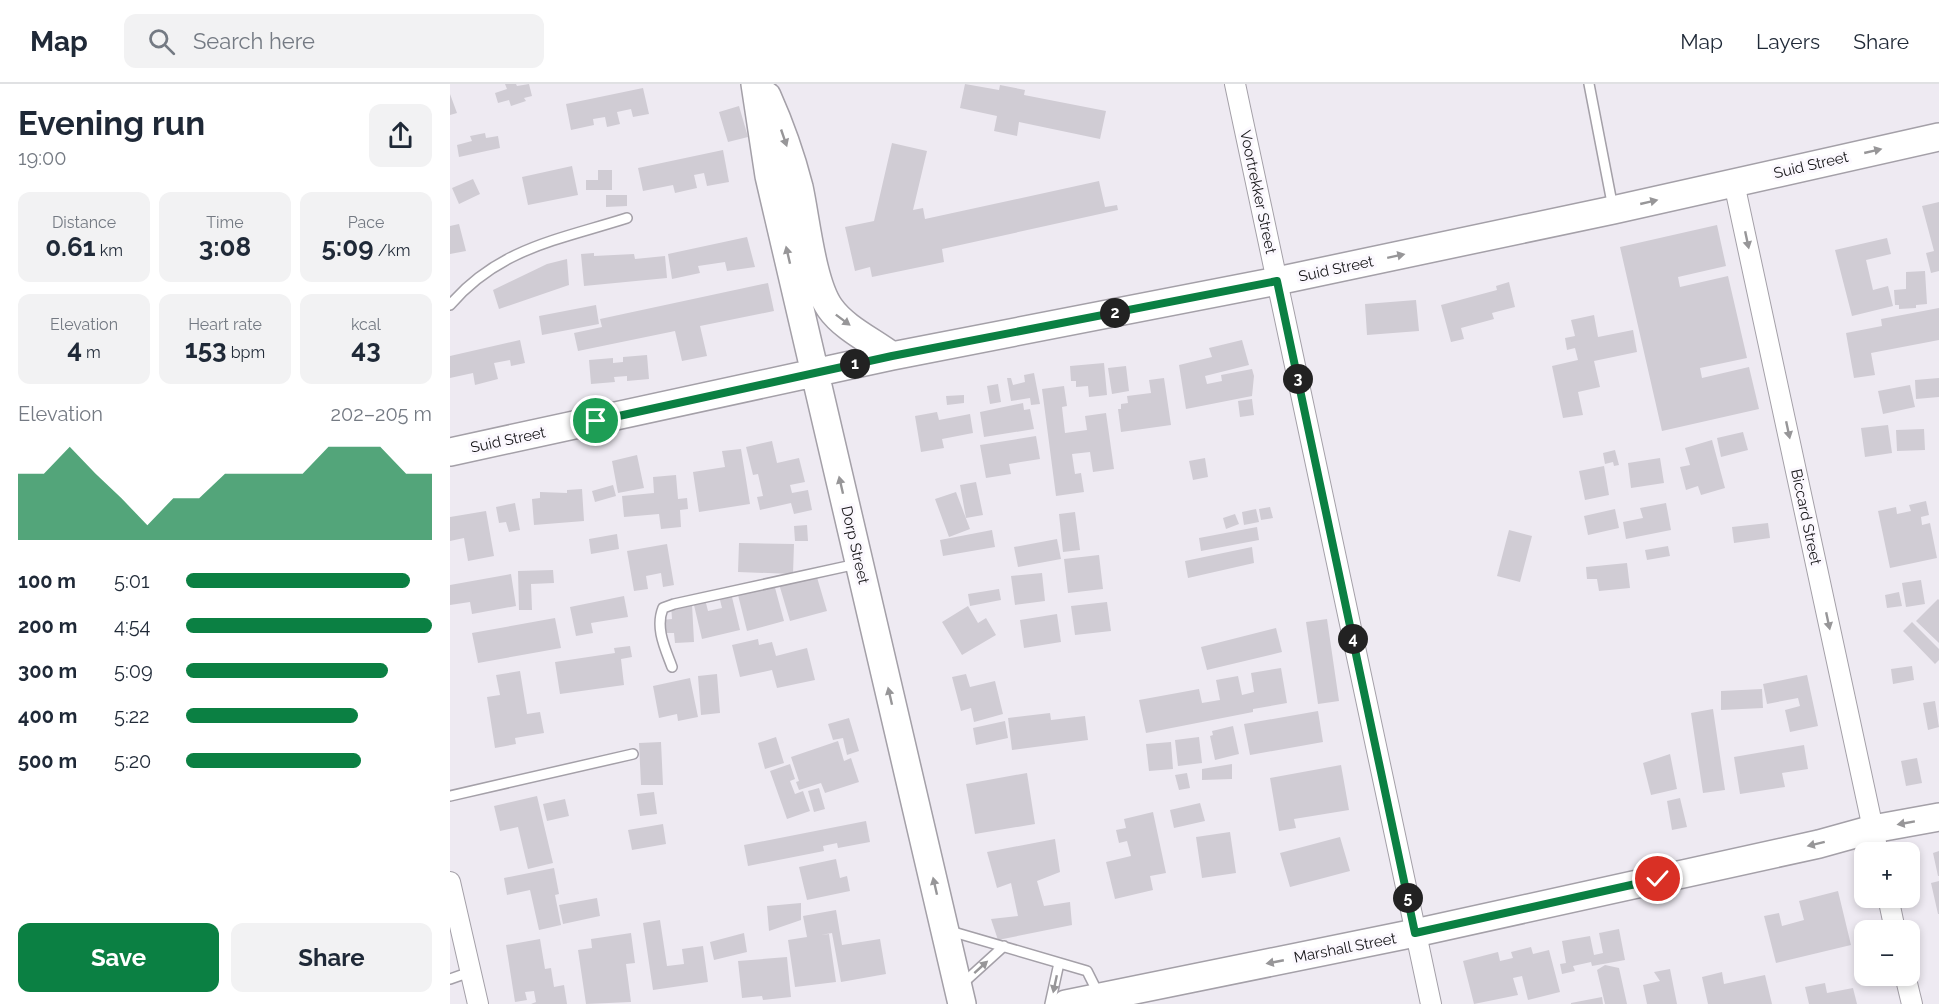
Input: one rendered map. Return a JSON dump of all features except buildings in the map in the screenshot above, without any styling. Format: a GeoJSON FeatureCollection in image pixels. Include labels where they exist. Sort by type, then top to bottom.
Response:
{"type":"FeatureCollection","features":[{"type":"Feature","properties":{"kind":"street","name":"Dorp Street"},"geometry":{"type":"LineString","coordinates":[[755,84],[769,176],[960,995]]}},
{"type":"Feature","properties":{"kind":"street"},"geometry":{"type":"LineString","coordinates":[[761,84],[783,135],[799,187],[814,262],[828,305],[838,318],[892,356]]}},
{"type":"Feature","properties":{"kind":"street","name":"Voortrekker Street"},"geometry":{"type":"LineString","coordinates":[[1235,84],[1431,1004]]}},
{"type":"Feature","properties":{"kind":"street","name":"Suid Street"},"geometry":{"type":"LineString","coordinates":[[450,452],[892,356],[1277,281],[1613,210],[1939,137]]}},
{"type":"Feature","properties":{"kind":"street","name":"Biccard Street"},"geometry":{"type":"LineString","coordinates":[[1734,183],[1875,840]]}},
{"type":"Feature","properties":{"kind":"street","name":"Marshall Street"},"geometry":{"type":"LineString","coordinates":[[1066,1004],[1415,933],[1820,844],[1875,840],[1939,818]]}},
{"type":"Feature","properties":{"kind":"street"},"geometry":{"type":"LineString","coordinates":[[450,882],[478,1004]]}},
{"type":"Feature","properties":{"kind":"street"},"geometry":{"type":"LineString","coordinates":[[1908,986],[1912,1004]]}},
{"type":"Feature","properties":{"kind":"lane"},"geometry":{"type":"LineString","coordinates":[[1589,84],[1613,210]]}},
{"type":"Feature","properties":{"kind":"lane"},"geometry":{"type":"LineString","coordinates":[[450,305],[468,285],[511,255],[627,218]]}},
{"type":"Feature","properties":{"kind":"lane"},"geometry":{"type":"LineString","coordinates":[[672,667],[663,643],[658,619],[663,609],[674,603],[860,564]]}},
{"type":"Feature","properties":{"kind":"lane"},"geometry":{"type":"LineString","coordinates":[[450,796],[633,754]]}},
{"type":"Feature","properties":{"kind":"lane"},"geometry":{"type":"LineString","coordinates":[[945,929],[1086,971],[1100,997]]}},
{"type":"Feature","properties":{"kind":"lane"},"geometry":{"type":"LineString","coordinates":[[960,995],[1004,946]]}},
{"type":"Feature","properties":{"kind":"lane"},"geometry":{"type":"LineString","coordinates":[[1050,1004],[1059,963]]}},
{"type":"Feature","properties":{"kind":"lane"},"geometry":{"type":"LineString","coordinates":[[450,979],[470,972]]}},
{"type":"Feature","properties":{"kind":"route"},"geometry":{"type":"LineString","coordinates":[[596,421],[892,356],[1277,281],[1415,933],[1658,879]]}}]}
